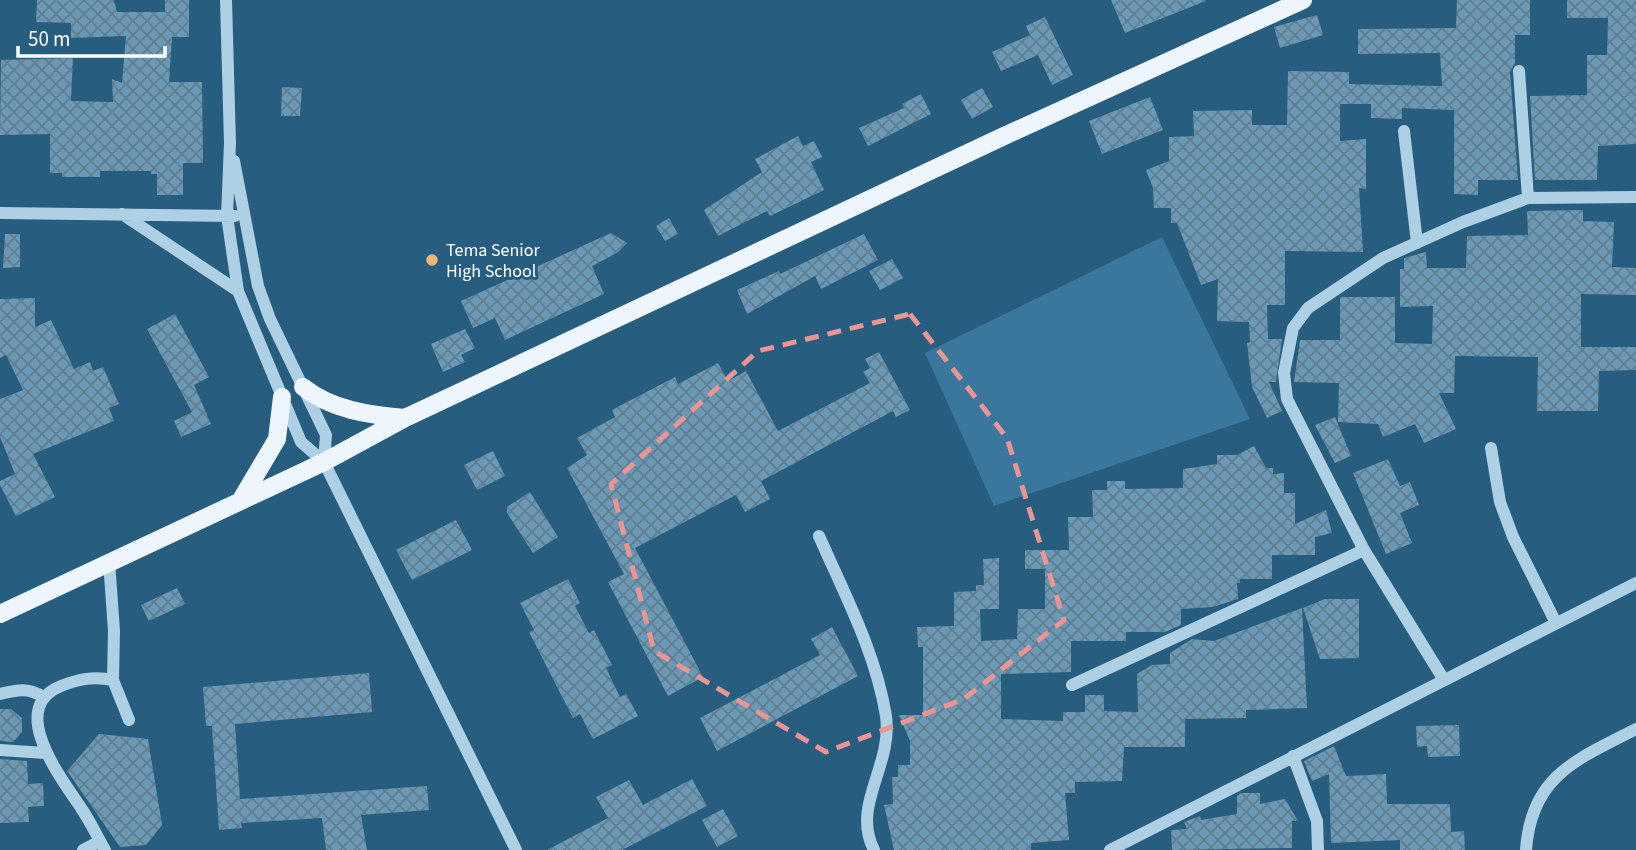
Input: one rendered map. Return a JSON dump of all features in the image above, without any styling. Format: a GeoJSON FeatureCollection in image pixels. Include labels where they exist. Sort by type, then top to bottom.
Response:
{"type":"FeatureCollection","features":[{"type":"Feature","properties":{"kind":"main road"},"geometry":{"type":"LineString","coordinates":[[0,614],[242,498],[324,462],[405,418],[989,143],[1303,0]]}},
{"type":"Feature","properties":{"kind":"main road"},"geometry":{"type":"LineString","coordinates":[[303,387],[333,405],[374,415],[405,418]]}},
{"type":"Feature","properties":{"kind":"main road"},"geometry":{"type":"LineString","coordinates":[[242,498],[277,439],[282,397]]}},
{"type":"Feature","properties":{"kind":"street"},"geometry":{"type":"LineString","coordinates":[[226,0],[230,143],[227,216],[238,291],[301,442],[324,462],[516,850]]}},
{"type":"Feature","properties":{"kind":"street"},"geometry":{"type":"LineString","coordinates":[[1519,71],[1528,198]]}},
{"type":"Feature","properties":{"kind":"street"},"geometry":{"type":"LineString","coordinates":[[1404,131],[1417,243]]}},
{"type":"Feature","properties":{"kind":"street"},"geometry":{"type":"LineString","coordinates":[[230,143],[263,302],[326,435],[324,462]]}},
{"type":"Feature","properties":{"kind":"street"},"geometry":{"type":"LineString","coordinates":[[1444,680],[1364,550],[1287,399],[1284,373],[1293,328],[1308,308],[1383,258],[1528,198],[1636,197]]}},
{"type":"Feature","properties":{"kind":"street"},"geometry":{"type":"LineString","coordinates":[[0,213],[246,216]]}},
{"type":"Feature","properties":{"kind":"street"},"geometry":{"type":"LineString","coordinates":[[122,213],[238,291]]}},
{"type":"Feature","properties":{"kind":"street"},"geometry":{"type":"LineString","coordinates":[[1491,449],[1504,513],[1556,623]]}},
{"type":"Feature","properties":{"kind":"street"},"geometry":{"type":"LineString","coordinates":[[819,536],[874,667],[886,717],[884,760],[866,814],[867,835],[874,850]]}},
{"type":"Feature","properties":{"kind":"street"},"geometry":{"type":"LineString","coordinates":[[1072,685],[1364,550]]}},
{"type":"Feature","properties":{"kind":"street"},"geometry":{"type":"LineString","coordinates":[[110,561],[114,631],[113,680],[129,720]]}},
{"type":"Feature","properties":{"kind":"street"},"geometry":{"type":"LineString","coordinates":[[1110,850],[1636,583]]}},
{"type":"Feature","properties":{"kind":"street"},"geometry":{"type":"LineString","coordinates":[[83,850],[102,846],[45,752],[37,710],[43,697],[79,680],[95,676],[113,680]]}},
{"type":"Feature","properties":{"kind":"street"},"geometry":{"type":"LineString","coordinates":[[0,694],[17,689],[35,691],[43,697]]}},
{"type":"Feature","properties":{"kind":"street"},"geometry":{"type":"LineString","coordinates":[[1526,850],[1528,822],[1551,779],[1578,758],[1636,729]]}},
{"type":"Feature","properties":{"kind":"street"},"geometry":{"type":"LineString","coordinates":[[0,750],[45,752]]}},
{"type":"Feature","properties":{"kind":"street"},"geometry":{"type":"LineString","coordinates":[[1293,756],[1317,821],[1318,850]]}},
{"type":"Feature","properties":{"kind":"highlighted area"},"geometry":{"type":"Polygon","coordinates":[[[910,314],[1007,438],[1064,620],[964,699],[826,752],[654,651],[611,484],[758,351],[910,314]]]}},
{"type":"Feature","properties":{"kind":"shaded area"},"geometry":{"type":"Polygon","coordinates":[[[1162,237],[1250,419],[994,506],[925,353],[1162,237]]]}},
{"type":"Feature","properties":{"kind":"building"},"geometry":{"type":"Polygon","coordinates":[[[37,0],[114,0],[117,12],[165,12],[165,0],[189,0],[189,37],[172,37],[169,82],[202,82],[203,163],[183,163],[183,195],[157,195],[157,174],[151,174],[151,171],[100,171],[100,177],[62,177],[62,173],[50,173],[50,134],[0,135],[1,60],[73,58],[71,101],[113,102],[112,79],[122,83],[126,36],[71,38],[71,23],[36,22],[37,0]]]}},
{"type":"Feature","properties":{"kind":"building"},"geometry":{"type":"Polygon","coordinates":[[[1111,0],[1205,0],[1206,1],[1125,33],[1111,0]]]}},
{"type":"Feature","properties":{"kind":"building"},"geometry":{"type":"Polygon","coordinates":[[[1457,0],[1530,0],[1530,35],[1515,35],[1515,63],[1510,72],[1518,180],[1478,180],[1478,195],[1454,194],[1454,110],[1402,108],[1402,119],[1371,118],[1371,104],[1340,104],[1340,141],[1366,139],[1366,189],[1359,188],[1363,252],[1285,251],[1285,305],[1267,305],[1268,339],[1282,339],[1276,382],[1269,382],[1282,411],[1267,418],[1252,387],[1247,343],[1250,342],[1249,322],[1217,321],[1218,279],[1201,285],[1177,223],[1171,223],[1171,208],[1154,208],[1153,188],[1146,170],[1169,161],[1169,137],[1194,136],[1193,111],[1252,110],[1252,125],[1287,125],[1288,71],[1349,72],[1349,84],[1442,86],[1440,53],[1358,54],[1358,29],[1456,28],[1457,0]]]}},
{"type":"Feature","properties":{"kind":"building"},"geometry":{"type":"Polygon","coordinates":[[[1567,0],[1636,0],[1636,144],[1598,146],[1597,180],[1535,180],[1530,96],[1587,95],[1587,55],[1607,55],[1608,18],[1567,18],[1567,0]]]}},
{"type":"Feature","properties":{"kind":"building"},"geometry":{"type":"Polygon","coordinates":[[[1317,15],[1323,35],[1280,48],[1274,27],[1317,15]]]}},
{"type":"Feature","properties":{"kind":"building"},"geometry":{"type":"Polygon","coordinates":[[[1045,17],[1073,75],[1052,85],[1038,55],[1001,71],[992,52],[1030,35],[1026,26],[1045,17]]]}},
{"type":"Feature","properties":{"kind":"building"},"geometry":{"type":"Polygon","coordinates":[[[282,87],[302,88],[300,116],[281,116],[282,87]]]}},
{"type":"Feature","properties":{"kind":"building"},"geometry":{"type":"Polygon","coordinates":[[[982,88],[993,107],[972,119],[961,100],[982,88]]]}},
{"type":"Feature","properties":{"kind":"building"},"geometry":{"type":"Polygon","coordinates":[[[921,94],[931,114],[868,146],[859,128],[904,108],[902,104],[921,94]]]}},
{"type":"Feature","properties":{"kind":"building"},"geometry":{"type":"Polygon","coordinates":[[[1150,97],[1163,130],[1102,154],[1089,121],[1150,97]]]}},
{"type":"Feature","properties":{"kind":"building"},"geometry":{"type":"Polygon","coordinates":[[[798,136],[803,146],[814,141],[822,157],[811,162],[824,190],[770,216],[767,211],[718,236],[704,210],[762,172],[755,159],[798,136]]]}},
{"type":"Feature","properties":{"kind":"building"},"geometry":{"type":"Polygon","coordinates":[[[1583,210],[1583,221],[1614,222],[1612,267],[1636,268],[1636,295],[1581,294],[1581,347],[1636,347],[1636,370],[1599,371],[1598,411],[1537,411],[1538,357],[1455,356],[1454,393],[1439,393],[1456,429],[1424,443],[1415,424],[1383,437],[1378,424],[1338,422],[1339,383],[1294,382],[1300,340],[1340,340],[1340,297],[1395,297],[1395,343],[1432,344],[1433,306],[1400,307],[1400,269],[1404,269],[1404,258],[1426,252],[1427,268],[1466,268],[1467,236],[1528,235],[1527,211],[1583,210]]]}},
{"type":"Feature","properties":{"kind":"building"},"geometry":{"type":"Polygon","coordinates":[[[669,218],[678,234],[665,241],[656,226],[669,218]]]}},
{"type":"Feature","properties":{"kind":"building"},"geometry":{"type":"Polygon","coordinates":[[[611,233],[627,243],[617,253],[592,266],[604,294],[505,340],[495,318],[473,328],[461,301],[611,233]]]}},
{"type":"Feature","properties":{"kind":"building"},"geometry":{"type":"Polygon","coordinates":[[[5,234],[20,234],[20,267],[3,268],[5,234]]]}},
{"type":"Feature","properties":{"kind":"building"},"geometry":{"type":"Polygon","coordinates":[[[864,234],[878,260],[821,289],[815,276],[747,314],[737,290],[779,271],[780,274],[864,234]]]}},
{"type":"Feature","properties":{"kind":"building"},"geometry":{"type":"Polygon","coordinates":[[[892,259],[903,278],[880,290],[869,271],[892,259]]]}},
{"type":"Feature","properties":{"kind":"building"},"geometry":{"type":"Polygon","coordinates":[[[35,298],[35,327],[51,320],[74,369],[90,362],[93,371],[103,367],[119,404],[109,408],[114,421],[33,454],[55,497],[16,516],[0,485],[0,481],[15,474],[0,437],[0,399],[23,390],[6,355],[0,358],[0,299],[35,298]]]}},
{"type":"Feature","properties":{"kind":"building"},"geometry":{"type":"Polygon","coordinates":[[[175,314],[209,377],[194,385],[211,424],[181,437],[174,421],[192,412],[147,329],[175,314]]]}},
{"type":"Feature","properties":{"kind":"building"},"geometry":{"type":"Polygon","coordinates":[[[465,329],[475,348],[461,355],[465,362],[443,372],[431,344],[465,329]]]}},
{"type":"Feature","properties":{"kind":"building"},"geometry":{"type":"Polygon","coordinates":[[[879,352],[910,410],[896,417],[893,411],[761,481],[770,499],[745,512],[736,495],[635,548],[703,677],[668,696],[608,582],[624,574],[567,468],[587,455],[577,438],[615,417],[612,410],[675,377],[678,384],[718,363],[728,381],[746,371],[778,431],[870,383],[863,372],[870,368],[865,359],[879,352]]]}},
{"type":"Feature","properties":{"kind":"building"},"geometry":{"type":"Polygon","coordinates":[[[1335,417],[1351,456],[1335,463],[1315,425],[1335,417]]]}},
{"type":"Feature","properties":{"kind":"building"},"geometry":{"type":"Polygon","coordinates":[[[1254,446],[1266,468],[1273,468],[1273,474],[1284,473],[1284,493],[1295,493],[1295,524],[1326,510],[1332,533],[1315,537],[1315,555],[1272,555],[1272,579],[1240,579],[1240,583],[1237,583],[1238,599],[1213,607],[1181,609],[1181,625],[1165,632],[1126,632],[1126,641],[1071,641],[1071,672],[1001,674],[1001,719],[1063,721],[1063,712],[1085,712],[1085,695],[1104,695],[1104,711],[1138,712],[1137,674],[1152,665],[1170,664],[1170,653],[1192,639],[1214,641],[1302,608],[1307,708],[1246,710],[1246,718],[1185,719],[1185,747],[1124,747],[1122,781],[1075,782],[1075,793],[1065,793],[1069,840],[1031,843],[1031,850],[894,850],[884,805],[893,804],[892,777],[898,777],[898,765],[910,765],[910,741],[899,715],[923,715],[923,647],[918,647],[917,627],[954,626],[954,592],[976,591],[976,585],[984,585],[983,559],[999,558],[999,609],[980,609],[981,641],[1017,639],[1018,609],[1045,609],[1045,569],[1025,569],[1025,550],[1069,550],[1068,517],[1093,517],[1092,490],[1107,490],[1107,481],[1125,481],[1125,489],[1183,488],[1183,469],[1217,464],[1217,455],[1237,455],[1254,446]]]}},
{"type":"Feature","properties":{"kind":"building"},"geometry":{"type":"Polygon","coordinates":[[[493,451],[505,476],[477,490],[464,465],[493,451]]]}},
{"type":"Feature","properties":{"kind":"building"},"geometry":{"type":"Polygon","coordinates":[[[1388,459],[1400,486],[1410,482],[1419,505],[1400,513],[1412,543],[1386,554],[1353,473],[1388,459]]]}},
{"type":"Feature","properties":{"kind":"building"},"geometry":{"type":"Polygon","coordinates":[[[530,492],[558,537],[533,553],[507,513],[507,507],[530,492]]]}},
{"type":"Feature","properties":{"kind":"building"},"geometry":{"type":"Polygon","coordinates":[[[456,520],[472,550],[412,580],[396,550],[456,520]]]}},
{"type":"Feature","properties":{"kind":"building"},"geometry":{"type":"Polygon","coordinates":[[[568,579],[580,603],[575,606],[589,633],[594,630],[612,665],[606,668],[620,697],[626,694],[638,716],[593,739],[580,714],[573,718],[529,632],[534,630],[520,603],[568,579]]]}},
{"type":"Feature","properties":{"kind":"building"},"geometry":{"type":"Polygon","coordinates":[[[177,588],[185,604],[149,621],[141,605],[177,588]]]}},
{"type":"Feature","properties":{"kind":"building"},"geometry":{"type":"Polygon","coordinates":[[[1325,599],[1359,599],[1359,658],[1320,659],[1303,608],[1325,599]]]}},
{"type":"Feature","properties":{"kind":"building"},"geometry":{"type":"Polygon","coordinates":[[[832,627],[858,676],[717,751],[700,718],[820,655],[811,639],[832,627]]]}},
{"type":"Feature","properties":{"kind":"building"},"geometry":{"type":"Polygon","coordinates":[[[369,673],[372,712],[235,724],[240,799],[427,786],[429,810],[361,815],[367,850],[326,850],[322,818],[241,823],[242,828],[219,830],[212,726],[206,726],[203,687],[369,673]]]}},
{"type":"Feature","properties":{"kind":"building"},"geometry":{"type":"Polygon","coordinates":[[[0,709],[11,709],[22,718],[22,732],[13,742],[0,741],[0,709]]]}},
{"type":"Feature","properties":{"kind":"building"},"geometry":{"type":"Polygon","coordinates":[[[1459,725],[1460,756],[1428,757],[1427,746],[1417,747],[1416,726],[1459,725]]]}},
{"type":"Feature","properties":{"kind":"building"},"geometry":{"type":"Polygon","coordinates":[[[99,734],[148,739],[162,825],[146,845],[120,847],[67,771],[99,734]]]}},
{"type":"Feature","properties":{"kind":"building"},"geometry":{"type":"Polygon","coordinates":[[[1334,746],[1346,776],[1386,774],[1387,804],[1450,804],[1451,832],[1464,831],[1465,850],[1400,850],[1400,840],[1331,843],[1329,774],[1312,781],[1304,761],[1334,746]]]}},
{"type":"Feature","properties":{"kind":"building"},"geometry":{"type":"Polygon","coordinates":[[[0,759],[27,761],[28,784],[43,783],[44,806],[28,807],[29,822],[0,823],[0,759]]]}},
{"type":"Feature","properties":{"kind":"building"},"geometry":{"type":"Polygon","coordinates":[[[692,779],[707,806],[622,850],[547,850],[608,818],[596,797],[629,780],[643,805],[692,779]]]}},
{"type":"Feature","properties":{"kind":"building"},"geometry":{"type":"Polygon","coordinates":[[[1241,793],[1260,793],[1260,804],[1285,799],[1298,821],[1292,821],[1292,848],[1172,850],[1171,830],[1187,829],[1184,822],[1200,816],[1201,820],[1237,814],[1237,796],[1241,793]]]}},
{"type":"Feature","properties":{"kind":"building"},"geometry":{"type":"Polygon","coordinates":[[[723,809],[738,836],[717,847],[702,820],[723,809]]]}},
{"type":"Feature","properties":{"kind":"place","name":"Tema Senior High School"},"geometry":{"type":"Point","coordinates":[432,260]}}]}
